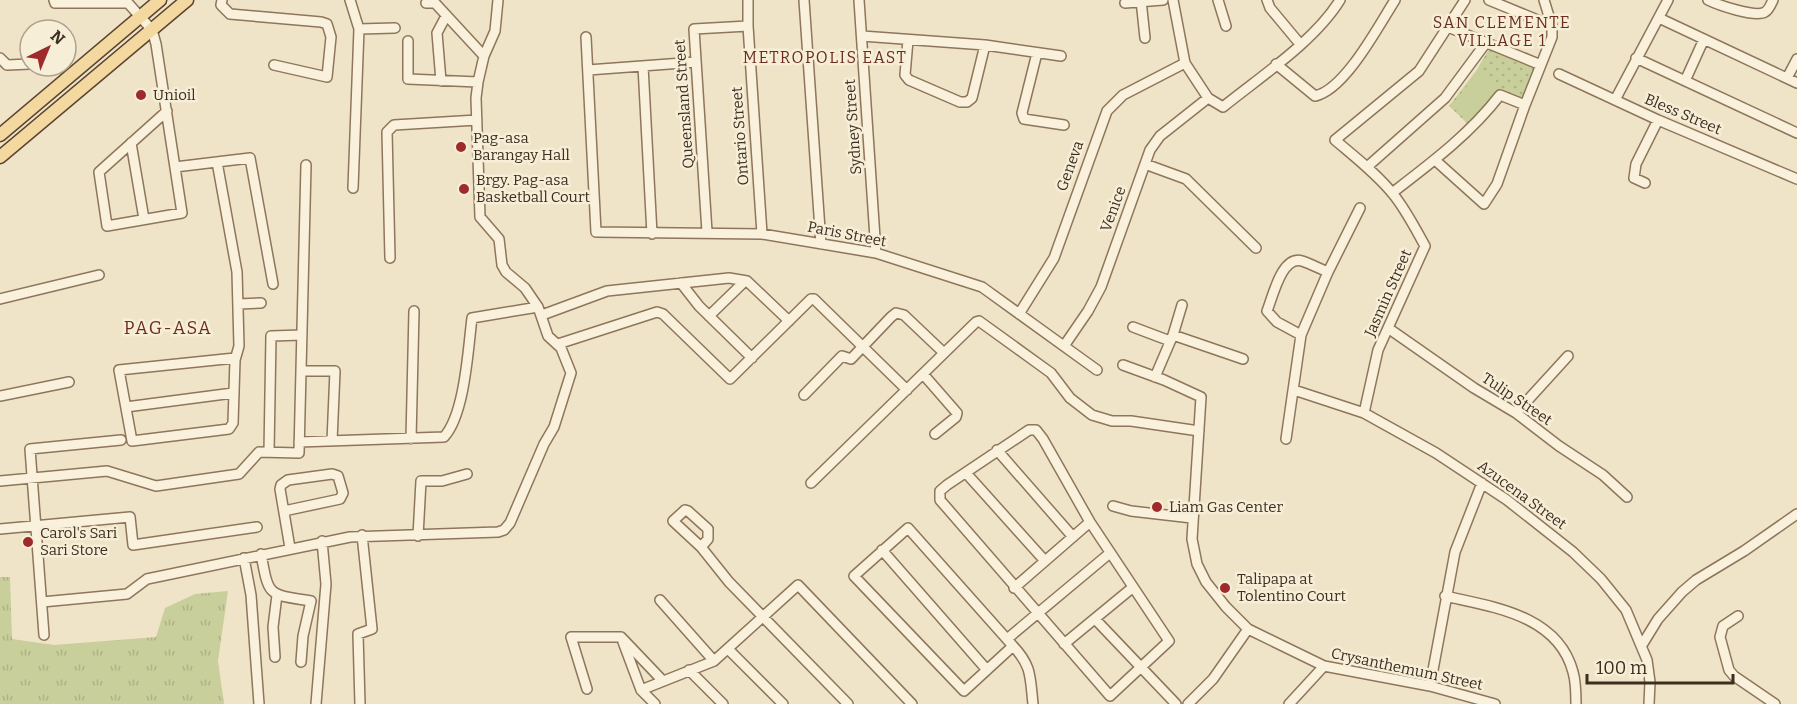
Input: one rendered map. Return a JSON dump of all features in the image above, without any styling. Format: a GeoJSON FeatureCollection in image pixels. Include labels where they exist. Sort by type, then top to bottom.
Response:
{"type":"FeatureCollection","features":[{"type":"Feature","properties":{"kind":"main road"},"geometry":{"type":"LineString","coordinates":[[0,135],[160,0]]}},
{"type":"Feature","properties":{"kind":"main road"},"geometry":{"type":"LineString","coordinates":[[0,157],[187,0]]}},
{"type":"Feature","properties":{"kind":"street"},"geometry":{"type":"LineString","coordinates":[[54,0],[55,3],[128,3],[152,30],[162,69],[182,213],[107,225],[99,172],[167,111]]}},
{"type":"Feature","properties":{"kind":"street"},"geometry":{"type":"LineString","coordinates":[[222,0],[222,5],[230,14],[327,24],[331,37],[327,77],[274,65]]}},
{"type":"Feature","properties":{"kind":"street"},"geometry":{"type":"LineString","coordinates":[[350,0],[358,29],[353,188]]}},
{"type":"Feature","properties":{"kind":"street"},"geometry":{"type":"LineString","coordinates":[[42,602],[127,594],[147,579],[362,535],[418,536],[498,532],[504,530],[510,523],[544,444],[554,427],[571,373],[561,348],[548,336],[540,311],[525,288],[506,272],[502,265],[499,239],[480,217],[478,82],[484,56],[495,31],[498,0]]}},
{"type":"Feature","properties":{"kind":"street","name":"Ontario Street"},"geometry":{"type":"LineString","coordinates":[[748,0],[762,234]]}},
{"type":"Feature","properties":{"kind":"street"},"geometry":{"type":"LineString","coordinates":[[804,0],[821,244]]}},
{"type":"Feature","properties":{"kind":"street","name":"Sydney Street"},"geometry":{"type":"LineString","coordinates":[[859,0],[876,253]]}},
{"type":"Feature","properties":{"kind":"street"},"geometry":{"type":"LineString","coordinates":[[1125,3],[1163,0]]}},
{"type":"Feature","properties":{"kind":"street"},"geometry":{"type":"LineString","coordinates":[[1173,0],[1185,63],[1208,98],[1223,107],[1300,44],[1331,14],[1340,0]]}},
{"type":"Feature","properties":{"kind":"street"},"geometry":{"type":"LineString","coordinates":[[1218,0],[1226,26]]}},
{"type":"Feature","properties":{"kind":"street"},"geometry":{"type":"LineString","coordinates":[[1267,0],[1270,8],[1300,44]]}},
{"type":"Feature","properties":{"kind":"street"},"geometry":{"type":"LineString","coordinates":[[1276,64],[1315,96],[1322,95],[1351,69],[1395,0]]}},
{"type":"Feature","properties":{"kind":"street"},"geometry":{"type":"LineString","coordinates":[[1465,0],[1419,71],[1335,140],[1367,167],[1392,193],[1435,160],[1484,116],[1500,95],[1525,105]]}},
{"type":"Feature","properties":{"kind":"street"},"geometry":{"type":"LineString","coordinates":[[1490,0],[1552,26]]}},
{"type":"Feature","properties":{"kind":"street"},"geometry":{"type":"LineString","coordinates":[[1435,160],[1484,204],[1497,184],[1552,37],[1552,26],[1544,0]]}},
{"type":"Feature","properties":{"kind":"street"},"geometry":{"type":"LineString","coordinates":[[1615,100],[1668,0]]}},
{"type":"Feature","properties":{"kind":"street"},"geometry":{"type":"LineString","coordinates":[[1708,0],[1761,14],[1768,9],[1773,0]]}},
{"type":"Feature","properties":{"kind":"street"},"geometry":{"type":"LineString","coordinates":[[1141,2],[1145,38]]}},
{"type":"Feature","properties":{"kind":"street"},"geometry":{"type":"LineString","coordinates":[[426,3],[435,3],[484,56]]}},
{"type":"Feature","properties":{"kind":"street"},"geometry":{"type":"LineString","coordinates":[[441,81],[437,33],[446,16]]}},
{"type":"Feature","properties":{"kind":"street"},"geometry":{"type":"LineString","coordinates":[[1659,18],[1797,83]]}},
{"type":"Feature","properties":{"kind":"street","name":"Queensland Street"},"geometry":{"type":"LineString","coordinates":[[707,232],[694,29],[748,26]]}},
{"type":"Feature","properties":{"kind":"street"},"geometry":{"type":"LineString","coordinates":[[1448,27],[1541,65]]}},
{"type":"Feature","properties":{"kind":"street"},"geometry":{"type":"LineString","coordinates":[[358,29],[395,28]]}},
{"type":"Feature","properties":{"kind":"street"},"geometry":{"type":"LineString","coordinates":[[862,36],[985,45],[1061,56]]}},
{"type":"Feature","properties":{"kind":"street"},"geometry":{"type":"LineString","coordinates":[[586,37],[588,70],[696,63]]}},
{"type":"Feature","properties":{"kind":"street"},"geometry":{"type":"LineString","coordinates":[[1685,81],[1704,39]]}},
{"type":"Feature","properties":{"kind":"street"},"geometry":{"type":"LineString","coordinates":[[908,40],[905,75],[909,80],[960,102],[967,102],[972,98],[985,45]]}},
{"type":"Feature","properties":{"kind":"street"},"geometry":{"type":"LineString","coordinates":[[408,41],[408,79],[478,82]]}},
{"type":"Feature","properties":{"kind":"street"},"geometry":{"type":"LineString","coordinates":[[1367,167],[1445,98],[1485,44]]}},
{"type":"Feature","properties":{"kind":"street"},"geometry":{"type":"LineString","coordinates":[[1037,53],[1022,113],[1024,119],[1064,125]]}},
{"type":"Feature","properties":{"kind":"street"},"geometry":{"type":"LineString","coordinates":[[1636,58],[1797,133]]}},
{"type":"Feature","properties":{"kind":"street"},"geometry":{"type":"LineString","coordinates":[[1787,78],[1797,59]]}},
{"type":"Feature","properties":{"kind":"street"},"geometry":{"type":"LineString","coordinates":[[2,63],[18,64]]}},
{"type":"Feature","properties":{"kind":"street","name":"Geneva"},"geometry":{"type":"LineString","coordinates":[[1019,314],[1054,258],[1107,111],[1122,95],[1185,63]]}},
{"type":"Feature","properties":{"kind":"street"},"geometry":{"type":"LineString","coordinates":[[643,66],[652,234]]}},
{"type":"Feature","properties":{"kind":"street","name":"Paris Street"},"geometry":{"type":"LineString","coordinates":[[588,70],[596,232],[762,234],[876,253],[982,287],[1097,370]]}},
{"type":"Feature","properties":{"kind":"street","name":"Bless Street"},"geometry":{"type":"LineString","coordinates":[[1559,74],[1658,120],[1797,179]]}},
{"type":"Feature","properties":{"kind":"street","name":"Venice"},"geometry":{"type":"LineString","coordinates":[[1064,346],[1101,287],[1150,150],[1160,136],[1208,98]]}},
{"type":"Feature","properties":{"kind":"street"},"geometry":{"type":"LineString","coordinates":[[390,258],[387,132],[394,125],[477,120]]}},
{"type":"Feature","properties":{"kind":"street"},"geometry":{"type":"LineString","coordinates":[[1645,183],[1634,178],[1636,164],[1658,120]]}},
{"type":"Feature","properties":{"kind":"street"},"geometry":{"type":"LineString","coordinates":[[131,143],[144,219]]}},
{"type":"Feature","properties":{"kind":"street"},"geometry":{"type":"LineString","coordinates":[[175,167],[250,158],[273,284]]}},
{"type":"Feature","properties":{"kind":"street"},"geometry":{"type":"LineString","coordinates":[[217,162],[237,272],[240,346],[236,358],[232,427],[132,441],[119,370],[236,358]]}},
{"type":"Feature","properties":{"kind":"street"},"geometry":{"type":"LineString","coordinates":[[1145,164],[1186,179],[1256,248]]}},
{"type":"Feature","properties":{"kind":"street"},"geometry":{"type":"LineString","coordinates":[[0,481],[107,471],[156,486],[239,474],[259,452],[299,453],[306,165]]}},
{"type":"Feature","properties":{"kind":"street","name":"Jasmin Street"},"geometry":{"type":"LineString","coordinates":[[1364,413],[1378,350],[1425,246],[1392,193]]}},
{"type":"Feature","properties":{"kind":"street"},"geometry":{"type":"LineString","coordinates":[[1286,439],[1301,335],[1328,272],[1360,208]]}},
{"type":"Feature","properties":{"kind":"street"},"geometry":{"type":"LineString","coordinates":[[1301,335],[1277,322],[1267,310],[1284,269],[1289,263],[1300,260],[1328,272]]}},
{"type":"Feature","properties":{"kind":"street"},"geometry":{"type":"LineString","coordinates":[[0,299],[99,275]]}},
{"type":"Feature","properties":{"kind":"street"},"geometry":{"type":"LineString","coordinates":[[299,442],[444,438],[451,430],[464,382],[472,318],[540,311],[607,291],[729,278],[745,281],[756,288],[789,321]]}},
{"type":"Feature","properties":{"kind":"street"},"geometry":{"type":"LineString","coordinates":[[709,316],[745,281]]}},
{"type":"Feature","properties":{"kind":"street"},"geometry":{"type":"LineString","coordinates":[[681,283],[709,316],[752,358]]}},
{"type":"Feature","properties":{"kind":"street"},"geometry":{"type":"LineString","coordinates":[[558,344],[657,312],[663,314],[730,379],[814,299],[907,390]]}},
{"type":"Feature","properties":{"kind":"street"},"geometry":{"type":"LineString","coordinates":[[238,304],[261,303]]}},
{"type":"Feature","properties":{"kind":"street"},"geometry":{"type":"LineString","coordinates":[[1123,365],[1155,377],[1182,305]]}},
{"type":"Feature","properties":{"kind":"street"},"geometry":{"type":"LineString","coordinates":[[411,439],[414,311]]}},
{"type":"Feature","properties":{"kind":"street"},"geometry":{"type":"LineString","coordinates":[[804,396],[842,356],[851,359],[896,313],[904,315],[944,353]]}},
{"type":"Feature","properties":{"kind":"street"},"geometry":{"type":"LineString","coordinates":[[811,483],[979,321],[1051,373],[1070,398],[1092,415],[1112,421],[1131,421],[1198,431]]}},
{"type":"Feature","properties":{"kind":"street"},"geometry":{"type":"LineString","coordinates":[[1133,327],[1243,359]]}},
{"type":"Feature","properties":{"kind":"street","name":"Tulip Street"},"geometry":{"type":"LineString","coordinates":[[1388,328],[1474,388],[1516,413],[1559,446],[1603,475],[1627,497]]}},
{"type":"Feature","properties":{"kind":"street"},"geometry":{"type":"LineString","coordinates":[[269,452],[271,336],[302,335]]}},
{"type":"Feature","properties":{"kind":"street"},"geometry":{"type":"LineString","coordinates":[[1516,413],[1568,356]]}},
{"type":"Feature","properties":{"kind":"street"},"geometry":{"type":"LineString","coordinates":[[301,371],[335,371],[332,441]]}},
{"type":"Feature","properties":{"kind":"street"},"geometry":{"type":"LineString","coordinates":[[923,374],[957,412],[956,417],[934,434]]}},
{"type":"Feature","properties":{"kind":"street","name":"Crysanthemum Street"},"geometry":{"type":"LineString","coordinates":[[1155,377],[1201,397],[1192,518],[1192,539],[1197,564],[1206,582],[1219,599],[1248,629],[1324,666],[1430,686],[1495,704]]}},
{"type":"Feature","properties":{"kind":"street"},"geometry":{"type":"LineString","coordinates":[[0,396],[69,382]]}},
{"type":"Feature","properties":{"kind":"street","name":"Azucena Street"},"geometry":{"type":"LineString","coordinates":[[1294,390],[1364,413],[1436,453],[1538,523],[1601,579],[1626,610],[1642,645],[1650,682],[1649,704]]}},
{"type":"Feature","properties":{"kind":"street"},"geometry":{"type":"LineString","coordinates":[[126,407],[233,393]]}},
{"type":"Feature","properties":{"kind":"street"},"geometry":{"type":"LineString","coordinates":[[1029,430],[1036,430],[1044,439],[1090,522],[1169,641],[1110,696],[940,500],[940,491],[997,450],[1029,430]]}},
{"type":"Feature","properties":{"kind":"street"},"geometry":{"type":"LineString","coordinates":[[44,635],[30,449],[121,440]]}},
{"type":"Feature","properties":{"kind":"street"},"geometry":{"type":"LineString","coordinates":[[997,450],[1073,537]]}},
{"type":"Feature","properties":{"kind":"street"},"geometry":{"type":"LineString","coordinates":[[966,472],[1045,561]]}},
{"type":"Feature","properties":{"kind":"street"},"geometry":{"type":"LineString","coordinates":[[284,511],[340,498],[344,493],[338,477],[332,474],[285,481],[281,484],[280,489],[290,548]]}},
{"type":"Feature","properties":{"kind":"street"},"geometry":{"type":"LineString","coordinates":[[418,536],[422,481],[442,481],[467,474]]}},
{"type":"Feature","properties":{"kind":"street"},"geometry":{"type":"LineString","coordinates":[[1430,686],[1455,552],[1482,483]]}},
{"type":"Feature","properties":{"kind":"street"},"geometry":{"type":"LineString","coordinates":[[1113,506],[1131,511],[1192,518]]}},
{"type":"Feature","properties":{"kind":"street"},"geometry":{"type":"LineString","coordinates":[[1642,645],[1658,619],[1689,586],[1797,514]]}},
{"type":"Feature","properties":{"kind":"street"},"geometry":{"type":"LineString","coordinates":[[0,529],[130,517],[134,545],[257,527]]}},
{"type":"Feature","properties":{"kind":"street"},"geometry":{"type":"LineString","coordinates":[[1014,588],[1090,522]]}},
{"type":"Feature","properties":{"kind":"street"},"geometry":{"type":"LineString","coordinates":[[1033,704],[1029,667],[1025,659],[1010,642],[908,528],[854,576],[964,691],[987,670],[1010,642],[1038,615],[1110,553]]}},
{"type":"Feature","properties":{"kind":"street"},"geometry":{"type":"LineString","coordinates":[[360,704],[358,634],[372,629],[362,535]]}},
{"type":"Feature","properties":{"kind":"street"},"geometry":{"type":"LineString","coordinates":[[316,704],[326,591],[322,542]]}},
{"type":"Feature","properties":{"kind":"street"},"geometry":{"type":"LineString","coordinates":[[701,547],[729,582],[848,704]]}},
{"type":"Feature","properties":{"kind":"street"},"geometry":{"type":"LineString","coordinates":[[882,550],[987,670]]}},
{"type":"Feature","properties":{"kind":"street"},"geometry":{"type":"LineString","coordinates":[[261,554],[267,585],[278,596],[311,601],[303,636],[302,662]]}},
{"type":"Feature","properties":{"kind":"street"},"geometry":{"type":"LineString","coordinates":[[244,558],[251,595],[259,704]]}},
{"type":"Feature","properties":{"kind":"street"},"geometry":{"type":"LineString","coordinates":[[641,690],[714,661],[798,585],[912,704]]}},
{"type":"Feature","properties":{"kind":"street"},"geometry":{"type":"LineString","coordinates":[[1064,644],[1132,588]]}},
{"type":"Feature","properties":{"kind":"street"},"geometry":{"type":"LineString","coordinates":[[275,657],[273,627],[278,596]]}},
{"type":"Feature","properties":{"kind":"street"},"geometry":{"type":"LineString","coordinates":[[1445,596],[1497,608],[1524,617],[1542,627],[1554,638],[1566,655],[1573,671],[1576,704]]}},
{"type":"Feature","properties":{"kind":"street"},"geometry":{"type":"LineString","coordinates":[[660,600],[714,661]]}},
{"type":"Feature","properties":{"kind":"street"},"geometry":{"type":"LineString","coordinates":[[1737,616],[1724,626],[1720,637],[1729,670],[1734,676],[1775,704]]}},
{"type":"Feature","properties":{"kind":"street"},"geometry":{"type":"LineString","coordinates":[[1095,619],[1176,704]]}},
{"type":"Feature","properties":{"kind":"street"},"geometry":{"type":"LineString","coordinates":[[1188,704],[1213,679],[1248,629]]}},
{"type":"Feature","properties":{"kind":"street"},"geometry":{"type":"LineString","coordinates":[[587,689],[571,637],[621,637],[663,681]]}},
{"type":"Feature","properties":{"kind":"street"},"geometry":{"type":"LineString","coordinates":[[621,637],[641,690],[652,702]]}},
{"type":"Feature","properties":{"kind":"street"},"geometry":{"type":"LineString","coordinates":[[728,649],[783,704]]}},
{"type":"Feature","properties":{"kind":"street"},"geometry":{"type":"LineString","coordinates":[[1289,704],[1324,666]]}},
{"type":"Feature","properties":{"kind":"street"},"geometry":{"type":"LineString","coordinates":[[689,670],[723,704]]}},
{"type":"Feature","properties":{"kind":"green space"},"geometry":{"type":"Polygon","coordinates":[[[1489,49],[1537,65],[1525,96],[1521,99],[1499,91],[1470,126],[1449,106],[1476,71],[1489,49]]]}},
{"type":"Feature","properties":{"kind":"green space"},"geometry":{"type":"Polygon","coordinates":[[[1478,73],[1497,89],[1471,122],[1451,106],[1478,73]]]}},
{"type":"Feature","properties":{"kind":"green space"},"geometry":{"type":"Polygon","coordinates":[[[0,577],[10,577],[12,639],[54,645],[156,637],[165,608],[195,594],[228,591],[218,661],[224,704],[0,704],[0,577]]]}},
{"type":"Feature","properties":{"kind":"place","name":"Unioil"},"geometry":{"type":"Point","coordinates":[141,95]}},
{"type":"Feature","properties":{"kind":"place","name":"Pag-asa Barangay Hall"},"geometry":{"type":"Point","coordinates":[461,147]}},
{"type":"Feature","properties":{"kind":"place","name":"Brgy. Pag-asa Basketball Court"},"geometry":{"type":"Point","coordinates":[464,189]}},
{"type":"Feature","properties":{"kind":"place","name":"Liam Gas Center"},"geometry":{"type":"Point","coordinates":[1157,507]}},
{"type":"Feature","properties":{"kind":"place","name":"Carol's Sari Sari Store"},"geometry":{"type":"Point","coordinates":[28,542]}},
{"type":"Feature","properties":{"kind":"place","name":"Talipapa at Tolentino Court"},"geometry":{"type":"Point","coordinates":[1225,588]}},
{"type":"Feature","properties":{"kind":"district","name":"SAN CLEMENTE VILLAGE 1"},"geometry":{"type":"Point","coordinates":[1502,31]}},
{"type":"Feature","properties":{"kind":"district","name":"METROPOLIS EAST"},"geometry":{"type":"Point","coordinates":[825,57]}},
{"type":"Feature","properties":{"kind":"district","name":"PAG-ASA"},"geometry":{"type":"Point","coordinates":[168,328]}}]}
